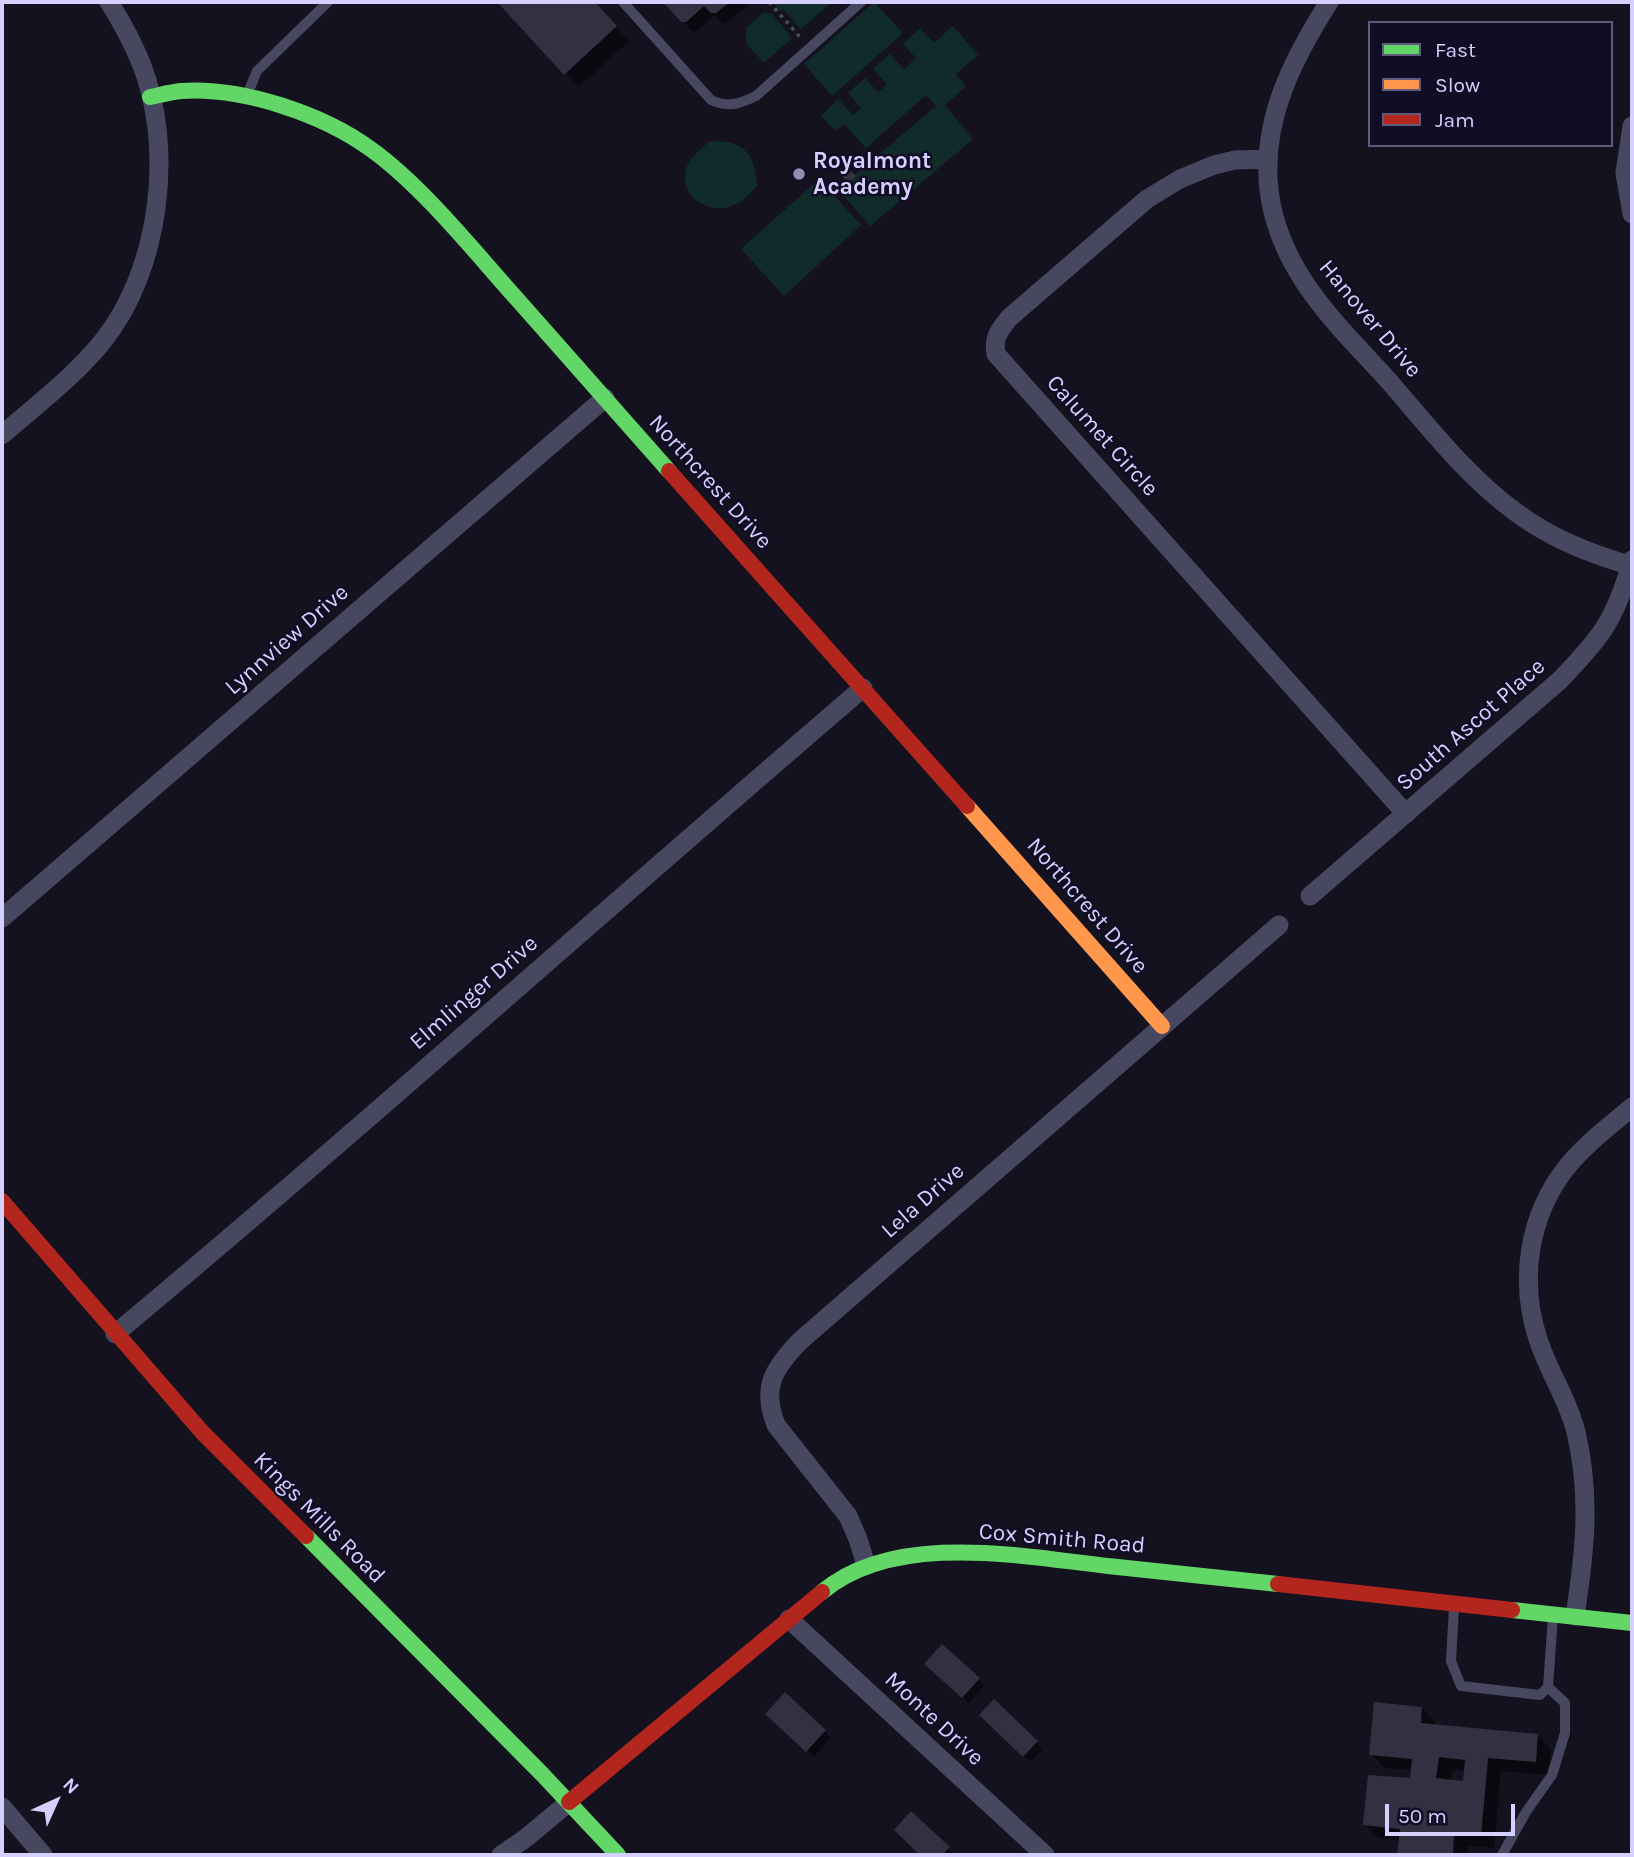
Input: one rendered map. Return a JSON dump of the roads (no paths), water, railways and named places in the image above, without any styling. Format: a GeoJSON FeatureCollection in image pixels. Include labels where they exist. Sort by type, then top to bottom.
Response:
{"type":"FeatureCollection","features":[{"type":"Feature","properties":{"kind":"street"},"geometry":{"type":"LineString","coordinates":[[2,435],[65,380],[102,343],[117,322],[140,274],[148,250],[157,211],[159,185],[155,121],[142,65],[109,2]]}},
{"type":"Feature","properties":{"kind":"street","name":"Hanover Drive"},"geometry":{"type":"LineString","coordinates":[[1329,2],[1289,73],[1272,122],[1268,159],[1269,187],[1277,225],[1292,261],[1321,305],[1424,421],[1477,478],[1516,513],[1560,540],[1596,555],[1632,564]]}},
{"type":"Feature","properties":{"kind":"street","name":"Northcrest Drive"},"geometry":{"type":"LineString","coordinates":[[150,97],[194,92],[219,93],[293,110],[329,124],[373,150],[402,174],[473,250],[1162,1026]]}},
{"type":"Feature","properties":{"kind":"street"},"geometry":{"type":"LineString","coordinates":[[1632,126],[1625,173],[1632,214]]}},
{"type":"Feature","properties":{"kind":"street","name":"Calumet Circle"},"geometry":{"type":"LineString","coordinates":[[1268,159],[1235,160],[1214,165],[1180,179],[1147,199],[1009,318],[997,333],[994,343],[996,354],[1406,814]]}},
{"type":"Feature","properties":{"kind":"street","name":"Lynnview Drive"},"geometry":{"type":"LineString","coordinates":[[2,918],[605,398]]}},
{"type":"Feature","properties":{"kind":"street","name":"South Ascot Place"},"geometry":{"type":"LineString","coordinates":[[1310,896],[1559,681],[1596,643],[1617,607],[1632,564]]}},
{"type":"Feature","properties":{"kind":"street","name":"Elmlinger Drive"},"geometry":{"type":"LineString","coordinates":[[115,1334],[215,1251],[863,688]]}},
{"type":"Feature","properties":{"kind":"street","name":"Lela Drive"},"geometry":{"type":"LineString","coordinates":[[866,1566],[848,1516],[776,1425],[769,1398],[775,1372],[800,1341],[1279,925]]}},
{"type":"Feature","properties":{"kind":"street"},"geometry":{"type":"LineString","coordinates":[[1575,1616],[1586,1532],[1583,1467],[1575,1429],[1538,1341],[1531,1316],[1528,1264],[1541,1213],[1552,1189],[1584,1148],[1632,1107]]}},
{"type":"Feature","properties":{"kind":"street","name":"Kings Mills Road"},"geometry":{"type":"LineString","coordinates":[[2,1201],[202,1433],[569,1802],[618,1855]]}},
{"type":"Feature","properties":{"kind":"street","name":"Cox Smith Road"},"geometry":{"type":"LineString","coordinates":[[569,1802],[834,1582],[849,1572],[866,1566],[940,1553],[977,1553],[1632,1623]]}},
{"type":"Feature","properties":{"kind":"street","name":"Monte Drive"},"geometry":{"type":"LineString","coordinates":[[789,1619],[1045,1855]]}},
{"type":"Feature","properties":{"kind":"street"},"geometry":{"type":"LineString","coordinates":[[501,1855],[526,1839],[569,1802]]}},
{"type":"Feature","properties":{"kind":"street"},"geometry":{"type":"LineString","coordinates":[[2,1807],[43,1855]]}},
{"type":"Feature","properties":{"kind":"lane"},"geometry":{"type":"LineString","coordinates":[[246,99],[257,71],[328,2]]}},
{"type":"Feature","properties":{"kind":"lane"},"geometry":{"type":"LineString","coordinates":[[623,2],[711,100],[725,107],[756,96],[861,2]]}},
{"type":"Feature","properties":{"kind":"lane"},"geometry":{"type":"LineString","coordinates":[[1454,1603],[1451,1661],[1461,1686],[1540,1695],[1548,1687],[1554,1614]]}},
{"type":"Feature","properties":{"kind":"lane"},"geometry":{"type":"LineString","coordinates":[[1502,1855],[1526,1812],[1552,1775],[1565,1733],[1565,1703],[1548,1687]]}},
{"type":"Feature","properties":{"kind":"place","name":"Royalmont Academy"},"geometry":{"type":"Point","coordinates":[799,174]}}]}
